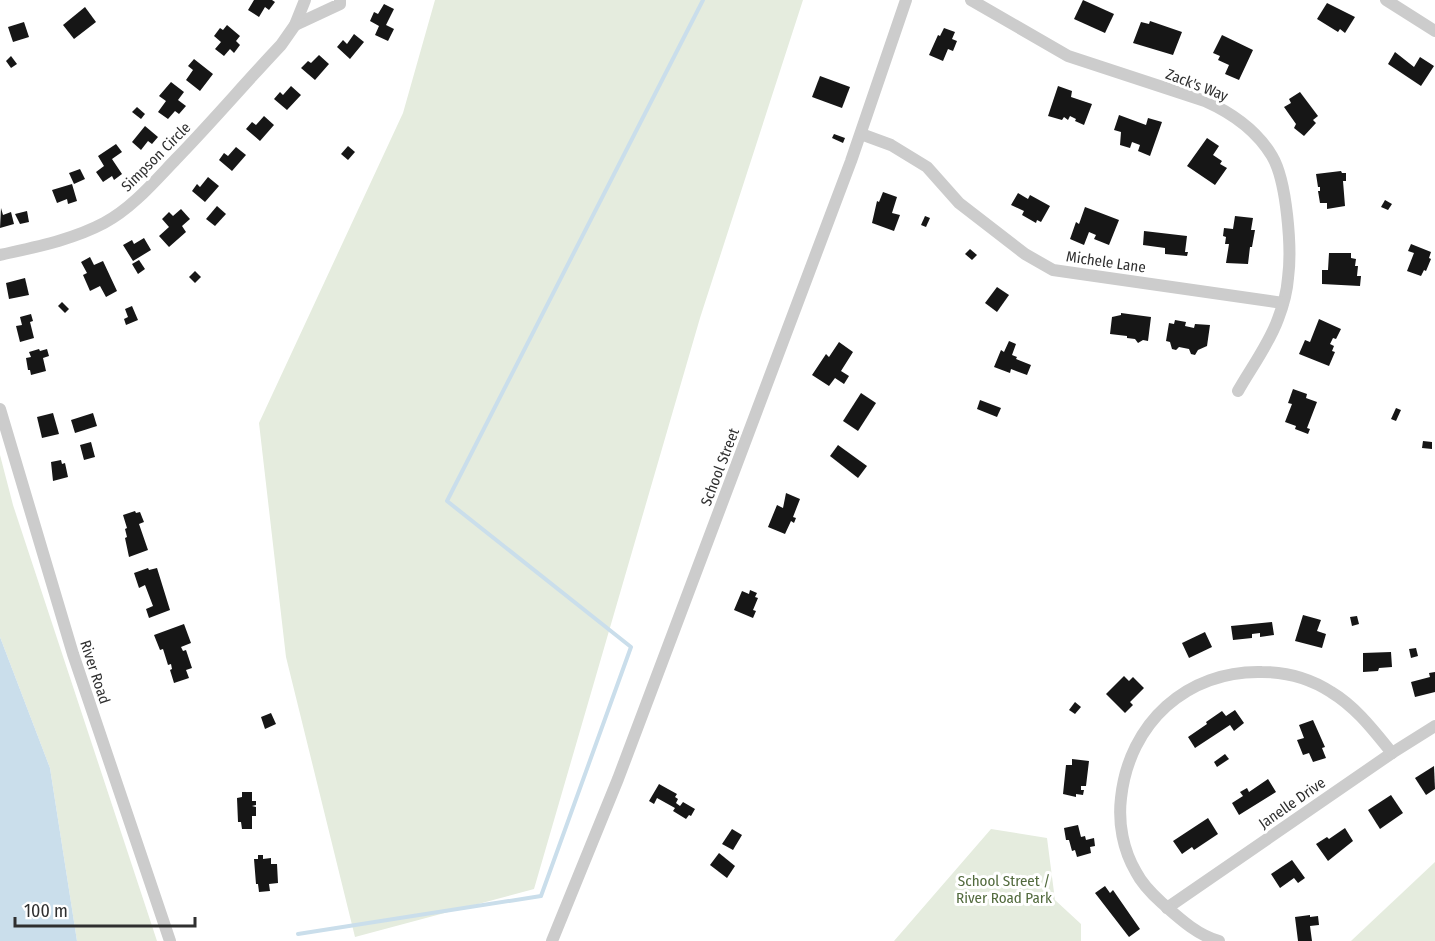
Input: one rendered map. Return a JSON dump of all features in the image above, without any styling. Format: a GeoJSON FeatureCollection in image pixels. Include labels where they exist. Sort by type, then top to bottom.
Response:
{"type":"FeatureCollection","features":[{"type":"Feature","properties":{"kind":"street","name":"Simpson Circle"},"geometry":{"type":"LineString","coordinates":[[0,255],[45,245],[86,231],[126,208],[193,141],[281,45],[295,25],[305,0]]}},
{"type":"Feature","properties":{"kind":"street"},"geometry":{"type":"LineString","coordinates":[[295,25],[340,4],[340,0]]}},
{"type":"Feature","properties":{"kind":"street","name":"School Street"},"geometry":{"type":"LineString","coordinates":[[552,941],[618,779],[861,134],[906,0]]}},
{"type":"Feature","properties":{"kind":"street","name":"Zack's Way"},"geometry":{"type":"LineString","coordinates":[[971,0],[1068,56],[1206,101],[1226,111],[1248,128],[1273,157],[1284,194],[1289,253],[1288,279],[1283,303],[1270,335],[1238,391]]}},
{"type":"Feature","properties":{"kind":"street"},"geometry":{"type":"LineString","coordinates":[[1386,0],[1435,31]]}},
{"type":"Feature","properties":{"kind":"street","name":"Michele Lane"},"geometry":{"type":"LineString","coordinates":[[861,134],[891,145],[927,168],[959,203],[1025,254],[1053,270],[1283,303]]}},
{"type":"Feature","properties":{"kind":"street","name":"River Road"},"geometry":{"type":"LineString","coordinates":[[0,409],[72,654],[170,941]]}},
{"type":"Feature","properties":{"kind":"street"},"geometry":{"type":"LineString","coordinates":[[1219,941],[1193,929],[1145,886],[1130,862],[1123,837],[1120,806],[1127,768],[1134,748],[1156,715],[1177,697],[1211,679],[1234,673],[1272,672],[1297,677],[1321,686],[1341,699],[1370,726],[1392,753]]}},
{"type":"Feature","properties":{"kind":"street","name":"Janelle Drive"},"geometry":{"type":"LineString","coordinates":[[1167,908],[1392,753],[1435,726]]}},
{"type":"Feature","properties":{"kind":"green space"},"geometry":{"type":"Polygon","coordinates":[[[435,0],[803,0],[700,318],[534,889],[355,937],[286,657],[259,423],[403,113],[435,0]]]}},
{"type":"Feature","properties":{"kind":"green space"},"geometry":{"type":"Polygon","coordinates":[[[0,455],[13,505],[157,941],[77,941],[50,768],[0,637],[0,455]]]}},
{"type":"Feature","properties":{"kind":"green space","name":"School Street / River Road Park"},"geometry":{"type":"Polygon","coordinates":[[[991,829],[1047,838],[1055,900],[1081,924],[1081,941],[894,941],[991,829]]]}},
{"type":"Feature","properties":{"kind":"green space"},"geometry":{"type":"Polygon","coordinates":[[[1435,862],[1435,941],[1351,941],[1435,862]]]}},
{"type":"Feature","properties":{"kind":"water"},"geometry":{"type":"Polygon","coordinates":[[[0,637],[50,768],[77,941],[0,941],[0,637]]]}},
{"type":"Feature","properties":{"kind":"building"},"geometry":{"type":"Polygon","coordinates":[[[254,0],[275,2],[269,10],[265,7],[259,17],[248,10],[254,0]]]}},
{"type":"Feature","properties":{"kind":"building"},"geometry":{"type":"Polygon","coordinates":[[[1083,0],[1114,14],[1105,33],[1074,19],[1083,0]]]}},
{"type":"Feature","properties":{"kind":"building"},"geometry":{"type":"Polygon","coordinates":[[[1327,3],[1355,17],[1345,33],[1340,29],[1338,32],[1317,19],[1327,3]]]}},
{"type":"Feature","properties":{"kind":"building"},"geometry":{"type":"Polygon","coordinates":[[[384,4],[394,9],[386,25],[394,29],[388,41],[375,35],[379,26],[370,21],[374,12],[378,14],[384,4]]]}},
{"type":"Feature","properties":{"kind":"building"},"geometry":{"type":"Polygon","coordinates":[[[85,7],[96,22],[74,39],[63,25],[85,7]]]}},
{"type":"Feature","properties":{"kind":"building"},"geometry":{"type":"Polygon","coordinates":[[[1150,21],[1182,32],[1173,55],[1133,43],[1141,22],[1149,24],[1150,21]]]}},
{"type":"Feature","properties":{"kind":"building"},"geometry":{"type":"Polygon","coordinates":[[[24,22],[29,37],[13,42],[8,27],[24,22]]]}},
{"type":"Feature","properties":{"kind":"building"},"geometry":{"type":"Polygon","coordinates":[[[227,25],[240,36],[236,41],[240,45],[234,53],[230,49],[224,56],[215,49],[221,42],[214,36],[220,28],[223,30],[227,25]]]}},
{"type":"Feature","properties":{"kind":"building"},"geometry":{"type":"Polygon","coordinates":[[[944,28],[955,32],[952,39],[957,41],[953,51],[948,49],[943,61],[929,55],[938,35],[940,36],[944,28]]]}},
{"type":"Feature","properties":{"kind":"building"},"geometry":{"type":"Polygon","coordinates":[[[354,34],[364,42],[350,59],[337,47],[343,40],[347,44],[354,34]]]}},
{"type":"Feature","properties":{"kind":"building"},"geometry":{"type":"Polygon","coordinates":[[[1222,35],[1253,50],[1239,80],[1225,74],[1229,65],[1218,60],[1220,56],[1213,53],[1222,35]]]}},
{"type":"Feature","properties":{"kind":"building"},"geometry":{"type":"Polygon","coordinates":[[[1395,52],[1414,67],[1420,57],[1434,66],[1421,86],[1388,64],[1395,52]]]}},
{"type":"Feature","properties":{"kind":"building"},"geometry":{"type":"Polygon","coordinates":[[[319,55],[329,64],[315,80],[301,68],[308,61],[311,63],[319,55]]]}},
{"type":"Feature","properties":{"kind":"building"},"geometry":{"type":"Polygon","coordinates":[[[11,56],[17,64],[11,68],[6,61],[11,56]]]}},
{"type":"Feature","properties":{"kind":"building"},"geometry":{"type":"Polygon","coordinates":[[[194,59],[213,74],[200,91],[186,80],[193,70],[188,66],[194,59]]]}},
{"type":"Feature","properties":{"kind":"building"},"geometry":{"type":"Polygon","coordinates":[[[820,76],[850,87],[842,108],[812,97],[820,76]]]}},
{"type":"Feature","properties":{"kind":"building"},"geometry":{"type":"Polygon","coordinates":[[[171,82],[184,92],[178,100],[186,106],[179,114],[175,111],[168,119],[158,112],[166,101],[159,96],[171,82]]]}},
{"type":"Feature","properties":{"kind":"building"},"geometry":{"type":"Polygon","coordinates":[[[291,86],[301,95],[287,110],[274,99],[280,92],[283,95],[291,86]]]}},
{"type":"Feature","properties":{"kind":"building"},"geometry":{"type":"Polygon","coordinates":[[[1058,86],[1072,91],[1071,97],[1092,104],[1084,125],[1070,116],[1068,120],[1064,117],[1062,120],[1048,116],[1058,86]]]}},
{"type":"Feature","properties":{"kind":"building"},"geometry":{"type":"Polygon","coordinates":[[[1300,92],[1318,116],[1313,120],[1316,123],[1304,136],[1294,128],[1296,124],[1284,107],[1291,103],[1289,99],[1300,92]]]}},
{"type":"Feature","properties":{"kind":"building"},"geometry":{"type":"Polygon","coordinates":[[[137,107],[145,114],[141,119],[132,112],[137,107]]]}},
{"type":"Feature","properties":{"kind":"building"},"geometry":{"type":"Polygon","coordinates":[[[1119,115],[1146,125],[1148,118],[1162,122],[1150,156],[1138,151],[1140,145],[1132,142],[1130,148],[1120,145],[1121,132],[1114,130],[1119,115]]]}},
{"type":"Feature","properties":{"kind":"building"},"geometry":{"type":"Polygon","coordinates":[[[264,116],[274,125],[260,141],[246,129],[252,122],[256,125],[264,116]]]}},
{"type":"Feature","properties":{"kind":"building"},"geometry":{"type":"Polygon","coordinates":[[[145,126],[158,137],[152,144],[148,141],[141,150],[132,142],[145,126]]]}},
{"type":"Feature","properties":{"kind":"building"},"geometry":{"type":"Polygon","coordinates":[[[834,134],[845,138],[843,143],[832,138],[834,134]]]}},
{"type":"Feature","properties":{"kind":"building"},"geometry":{"type":"Polygon","coordinates":[[[1207,138],[1219,146],[1213,155],[1222,161],[1220,164],[1227,168],[1215,185],[1187,166],[1207,138]]]}},
{"type":"Feature","properties":{"kind":"building"},"geometry":{"type":"Polygon","coordinates":[[[116,144],[122,152],[112,159],[122,174],[114,180],[112,176],[103,182],[96,172],[104,166],[98,156],[116,144]]]}},
{"type":"Feature","properties":{"kind":"building"},"geometry":{"type":"Polygon","coordinates":[[[348,146],[355,152],[348,160],[341,154],[348,146]]]}},
{"type":"Feature","properties":{"kind":"building"},"geometry":{"type":"Polygon","coordinates":[[[236,147],[246,155],[232,171],[219,160],[224,153],[228,156],[236,147]]]}},
{"type":"Feature","properties":{"kind":"building"},"geometry":{"type":"Polygon","coordinates":[[[80,169],[85,179],[74,184],[69,173],[80,169]]]}},
{"type":"Feature","properties":{"kind":"building"},"geometry":{"type":"Polygon","coordinates":[[[1341,171],[1346,173],[1346,181],[1343,181],[1345,206],[1327,209],[1327,203],[1320,203],[1318,191],[1320,187],[1318,187],[1316,174],[1341,171]]]}},
{"type":"Feature","properties":{"kind":"building"},"geometry":{"type":"Polygon","coordinates":[[[208,177],[219,186],[205,202],[192,191],[197,184],[200,187],[208,177]]]}},
{"type":"Feature","properties":{"kind":"building"},"geometry":{"type":"Polygon","coordinates":[[[72,184],[77,201],[68,204],[67,199],[57,203],[52,190],[72,184]]]}},
{"type":"Feature","properties":{"kind":"building"},"geometry":{"type":"Polygon","coordinates":[[[883,192],[897,197],[892,213],[900,215],[894,231],[872,223],[877,201],[879,202],[883,192]]]}},
{"type":"Feature","properties":{"kind":"building"},"geometry":{"type":"Polygon","coordinates":[[[1018,193],[1028,199],[1030,195],[1050,206],[1041,222],[1037,220],[1036,223],[1022,215],[1024,211],[1011,205],[1018,193]]]}},
{"type":"Feature","properties":{"kind":"building"},"geometry":{"type":"Polygon","coordinates":[[[1385,200],[1392,204],[1388,210],[1381,207],[1385,200]]]}},
{"type":"Feature","properties":{"kind":"building"},"geometry":{"type":"Polygon","coordinates":[[[217,206],[226,214],[215,226],[206,219],[217,206]]]}},
{"type":"Feature","properties":{"kind":"building"},"geometry":{"type":"Polygon","coordinates":[[[1085,207],[1119,220],[1109,245],[1094,239],[1096,235],[1089,232],[1084,245],[1070,239],[1085,207]]]}},
{"type":"Feature","properties":{"kind":"building"},"geometry":{"type":"Polygon","coordinates":[[[1,208],[3,215],[11,212],[14,224],[0,228],[1,208]]]}},
{"type":"Feature","properties":{"kind":"building"},"geometry":{"type":"Polygon","coordinates":[[[181,209],[190,219],[182,226],[186,232],[169,247],[159,236],[169,227],[162,219],[169,212],[173,216],[181,209]]]}},
{"type":"Feature","properties":{"kind":"building"},"geometry":{"type":"Polygon","coordinates":[[[27,211],[29,222],[20,224],[15,214],[27,211]]]}},
{"type":"Feature","properties":{"kind":"building"},"geometry":{"type":"Polygon","coordinates":[[[925,216],[930,218],[926,227],[921,225],[925,216]]]}},
{"type":"Feature","properties":{"kind":"building"},"geometry":{"type":"Polygon","coordinates":[[[1235,216],[1253,218],[1251,230],[1255,230],[1248,264],[1226,263],[1229,244],[1225,244],[1224,228],[1233,229],[1235,216]]]}},
{"type":"Feature","properties":{"kind":"building"},"geometry":{"type":"Polygon","coordinates":[[[1144,231],[1187,236],[1185,252],[1188,252],[1187,256],[1165,254],[1165,248],[1143,245],[1144,231]]]}},
{"type":"Feature","properties":{"kind":"building"},"geometry":{"type":"Polygon","coordinates":[[[144,238],[151,250],[133,261],[123,245],[132,240],[134,244],[144,238]]]}},
{"type":"Feature","properties":{"kind":"building"},"geometry":{"type":"Polygon","coordinates":[[[1411,244],[1431,252],[1426,271],[1424,270],[1421,276],[1407,271],[1414,253],[1408,251],[1411,244]]]}},
{"type":"Feature","properties":{"kind":"building"},"geometry":{"type":"Polygon","coordinates":[[[970,249],[977,255],[972,260],[965,254],[970,249]]]}},
{"type":"Feature","properties":{"kind":"building"},"geometry":{"type":"Polygon","coordinates":[[[1329,253],[1351,253],[1351,258],[1356,259],[1355,266],[1358,266],[1357,276],[1361,276],[1360,286],[1322,284],[1322,270],[1328,270],[1329,253]]]}},
{"type":"Feature","properties":{"kind":"building"},"geometry":{"type":"Polygon","coordinates":[[[90,257],[94,265],[103,261],[117,291],[106,297],[100,286],[90,291],[83,275],[87,273],[81,262],[90,257]]]}},
{"type":"Feature","properties":{"kind":"building"},"geometry":{"type":"Polygon","coordinates":[[[139,260],[145,269],[138,274],[132,264],[139,260]]]}},
{"type":"Feature","properties":{"kind":"building"},"geometry":{"type":"Polygon","coordinates":[[[195,271],[201,277],[195,283],[189,277],[195,271]]]}},
{"type":"Feature","properties":{"kind":"building"},"geometry":{"type":"Polygon","coordinates":[[[25,278],[29,295],[9,299],[6,283],[25,278]]]}},
{"type":"Feature","properties":{"kind":"building"},"geometry":{"type":"Polygon","coordinates":[[[997,287],[1009,295],[997,312],[985,303],[997,287]]]}},
{"type":"Feature","properties":{"kind":"building"},"geometry":{"type":"Polygon","coordinates":[[[62,302],[69,309],[65,313],[58,306],[62,302]]]}},
{"type":"Feature","properties":{"kind":"building"},"geometry":{"type":"Polygon","coordinates":[[[132,306],[138,320],[126,325],[124,319],[128,317],[125,309],[132,306]]]}},
{"type":"Feature","properties":{"kind":"building"},"geometry":{"type":"Polygon","coordinates":[[[1121,313],[1151,317],[1148,341],[1143,340],[1138,343],[1127,336],[1110,334],[1112,317],[1121,315],[1121,313]]]}},
{"type":"Feature","properties":{"kind":"building"},"geometry":{"type":"Polygon","coordinates":[[[31,314],[33,321],[30,322],[34,338],[20,342],[16,326],[22,325],[20,317],[31,314]]]}},
{"type":"Feature","properties":{"kind":"building"},"geometry":{"type":"Polygon","coordinates":[[[1319,319],[1341,329],[1336,339],[1333,338],[1330,344],[1334,346],[1332,351],[1335,352],[1329,366],[1299,354],[1305,340],[1310,342],[1319,319]]]}},
{"type":"Feature","properties":{"kind":"building"},"geometry":{"type":"Polygon","coordinates":[[[1175,320],[1186,322],[1185,326],[1194,328],[1195,324],[1210,325],[1207,346],[1198,350],[1195,355],[1191,354],[1189,349],[1179,347],[1176,350],[1172,349],[1170,342],[1166,341],[1169,323],[1174,324],[1175,320]]]}},
{"type":"Feature","properties":{"kind":"building"},"geometry":{"type":"Polygon","coordinates":[[[1009,341],[1016,344],[1012,355],[1031,365],[1027,375],[1011,369],[1010,373],[994,367],[1001,350],[1004,352],[1009,341]]]}},
{"type":"Feature","properties":{"kind":"building"},"geometry":{"type":"Polygon","coordinates":[[[839,342],[853,352],[841,371],[849,376],[844,384],[835,378],[829,386],[812,375],[826,354],[829,357],[839,342]]]}},
{"type":"Feature","properties":{"kind":"building"},"geometry":{"type":"Polygon","coordinates":[[[39,349],[40,351],[47,349],[49,356],[43,358],[46,371],[31,375],[26,358],[31,357],[29,352],[39,349]]]}},
{"type":"Feature","properties":{"kind":"building"},"geometry":{"type":"Polygon","coordinates":[[[1293,389],[1307,394],[1306,398],[1317,402],[1307,428],[1310,429],[1308,434],[1285,422],[1292,404],[1288,403],[1293,389]]]}},
{"type":"Feature","properties":{"kind":"building"},"geometry":{"type":"Polygon","coordinates":[[[861,393],[876,403],[858,431],[843,421],[861,393]]]}},
{"type":"Feature","properties":{"kind":"building"},"geometry":{"type":"Polygon","coordinates":[[[980,400],[1001,408],[997,417],[977,409],[980,400]]]}},
{"type":"Feature","properties":{"kind":"building"},"geometry":{"type":"Polygon","coordinates":[[[1396,408],[1401,410],[1396,421],[1391,419],[1396,408]]]}},
{"type":"Feature","properties":{"kind":"building"},"geometry":{"type":"Polygon","coordinates":[[[53,413],[59,434],[42,438],[37,417],[53,413]]]}},
{"type":"Feature","properties":{"kind":"building"},"geometry":{"type":"Polygon","coordinates":[[[93,413],[97,426],[75,433],[71,420],[93,413]]]}},
{"type":"Feature","properties":{"kind":"building"},"geometry":{"type":"Polygon","coordinates":[[[1423,441],[1432,442],[1432,449],[1422,448],[1423,441]]]}},
{"type":"Feature","properties":{"kind":"building"},"geometry":{"type":"Polygon","coordinates":[[[91,442],[95,457],[84,460],[80,445],[91,442]]]}},
{"type":"Feature","properties":{"kind":"building"},"geometry":{"type":"Polygon","coordinates":[[[838,445],[867,466],[858,478],[830,456],[838,445]]]}},
{"type":"Feature","properties":{"kind":"building"},"geometry":{"type":"Polygon","coordinates":[[[61,460],[62,464],[65,463],[68,477],[53,481],[51,462],[61,460]]]}},
{"type":"Feature","properties":{"kind":"building"},"geometry":{"type":"Polygon","coordinates":[[[786,493],[800,499],[793,517],[796,518],[794,523],[791,521],[785,534],[768,527],[777,505],[783,508],[786,493]]]}},
{"type":"Feature","properties":{"kind":"building"},"geometry":{"type":"Polygon","coordinates":[[[135,511],[140,512],[144,522],[139,524],[148,550],[129,557],[125,538],[127,528],[123,515],[135,511]]]}},
{"type":"Feature","properties":{"kind":"building"},"geometry":{"type":"Polygon","coordinates":[[[148,568],[149,570],[157,568],[170,610],[149,618],[146,609],[153,606],[145,585],[139,588],[134,573],[148,568]]]}},
{"type":"Feature","properties":{"kind":"building"},"geometry":{"type":"Polygon","coordinates":[[[750,590],[757,593],[755,597],[758,598],[753,610],[756,611],[753,618],[734,610],[742,591],[749,594],[750,590]]]}},
{"type":"Feature","properties":{"kind":"building"},"geometry":{"type":"Polygon","coordinates":[[[1303,615],[1321,620],[1317,631],[1326,634],[1322,648],[1295,641],[1303,615]]]}},
{"type":"Feature","properties":{"kind":"building"},"geometry":{"type":"Polygon","coordinates":[[[1357,616],[1359,624],[1352,626],[1350,617],[1357,616]]]}},
{"type":"Feature","properties":{"kind":"building"},"geometry":{"type":"Polygon","coordinates":[[[1272,622],[1274,635],[1260,637],[1260,633],[1252,634],[1252,638],[1233,640],[1231,626],[1272,622]]]}},
{"type":"Feature","properties":{"kind":"building"},"geometry":{"type":"Polygon","coordinates":[[[184,624],[191,643],[181,647],[183,651],[186,650],[192,668],[186,670],[189,678],[174,683],[170,670],[172,669],[171,664],[168,665],[163,649],[160,650],[154,635],[184,624]]]}},
{"type":"Feature","properties":{"kind":"building"},"geometry":{"type":"Polygon","coordinates":[[[1205,632],[1212,647],[1189,658],[1182,643],[1205,632]]]}},
{"type":"Feature","properties":{"kind":"building"},"geometry":{"type":"Polygon","coordinates":[[[1416,648],[1418,656],[1411,658],[1409,649],[1416,648]]]}},
{"type":"Feature","properties":{"kind":"building"},"geometry":{"type":"Polygon","coordinates":[[[1391,652],[1392,667],[1363,672],[1363,653],[1391,652]]]}},
{"type":"Feature","properties":{"kind":"building"},"geometry":{"type":"Polygon","coordinates":[[[1435,672],[1435,692],[1415,697],[1411,682],[1430,677],[1429,673],[1435,672]]]}},
{"type":"Feature","properties":{"kind":"building"},"geometry":{"type":"Polygon","coordinates":[[[1124,676],[1129,681],[1133,677],[1144,688],[1130,702],[1133,705],[1125,713],[1106,694],[1124,676]]]}},
{"type":"Feature","properties":{"kind":"building"},"geometry":{"type":"Polygon","coordinates":[[[1075,702],[1081,707],[1075,714],[1069,710],[1075,702]]]}},
{"type":"Feature","properties":{"kind":"building"},"geometry":{"type":"Polygon","coordinates":[[[1235,710],[1244,723],[1234,731],[1230,725],[1195,748],[1188,737],[1222,711],[1226,716],[1235,710]]]}},
{"type":"Feature","properties":{"kind":"building"},"geometry":{"type":"Polygon","coordinates":[[[271,713],[276,724],[265,729],[261,717],[271,713]]]}},
{"type":"Feature","properties":{"kind":"building"},"geometry":{"type":"Polygon","coordinates":[[[1313,720],[1325,747],[1322,748],[1326,758],[1313,762],[1309,753],[1303,755],[1297,740],[1304,738],[1299,725],[1313,720]]]}},
{"type":"Feature","properties":{"kind":"building"},"geometry":{"type":"Polygon","coordinates":[[[1225,754],[1229,759],[1217,767],[1214,762],[1225,754]]]}},
{"type":"Feature","properties":{"kind":"building"},"geometry":{"type":"Polygon","coordinates":[[[1072,759],[1089,761],[1086,786],[1081,786],[1081,790],[1084,790],[1083,795],[1076,794],[1076,797],[1063,794],[1066,765],[1072,765],[1072,759]]]}},
{"type":"Feature","properties":{"kind":"building"},"geometry":{"type":"Polygon","coordinates":[[[1434,766],[1435,789],[1426,795],[1415,778],[1434,766]]]}},
{"type":"Feature","properties":{"kind":"building"},"geometry":{"type":"Polygon","coordinates":[[[1268,779],[1276,792],[1239,815],[1232,803],[1243,796],[1240,792],[1247,788],[1249,792],[1268,779]]]}},
{"type":"Feature","properties":{"kind":"building"},"geometry":{"type":"Polygon","coordinates":[[[659,784],[677,794],[676,803],[680,806],[683,802],[695,809],[691,816],[689,815],[686,819],[673,811],[675,808],[657,798],[654,804],[649,801],[659,784]]]}},
{"type":"Feature","properties":{"kind":"building"},"geometry":{"type":"Polygon","coordinates":[[[242,792],[252,792],[252,801],[256,801],[256,805],[252,806],[256,807],[256,816],[252,816],[252,829],[242,829],[241,822],[238,822],[237,798],[242,797],[242,792]]]}},
{"type":"Feature","properties":{"kind":"building"},"geometry":{"type":"Polygon","coordinates":[[[1391,795],[1403,813],[1380,829],[1368,810],[1391,795]]]}},
{"type":"Feature","properties":{"kind":"building"},"geometry":{"type":"Polygon","coordinates":[[[1208,818],[1218,834],[1194,850],[1192,847],[1182,854],[1173,841],[1208,818]]]}},
{"type":"Feature","properties":{"kind":"building"},"geometry":{"type":"Polygon","coordinates":[[[1078,825],[1081,837],[1085,836],[1086,840],[1094,838],[1095,846],[1090,847],[1091,853],[1077,857],[1075,850],[1072,851],[1069,840],[1066,840],[1064,828],[1078,825]]]}},
{"type":"Feature","properties":{"kind":"building"},"geometry":{"type":"Polygon","coordinates":[[[1345,828],[1353,841],[1328,861],[1316,844],[1327,837],[1329,839],[1345,828]]]}},
{"type":"Feature","properties":{"kind":"building"},"geometry":{"type":"Polygon","coordinates":[[[732,829],[742,835],[733,850],[722,844],[732,829]]]}},
{"type":"Feature","properties":{"kind":"building"},"geometry":{"type":"Polygon","coordinates":[[[719,853],[735,866],[727,878],[710,865],[719,853]]]}},
{"type":"Feature","properties":{"kind":"building"},"geometry":{"type":"Polygon","coordinates":[[[258,855],[263,855],[263,859],[271,858],[271,864],[277,864],[278,883],[269,884],[270,891],[259,892],[258,884],[256,884],[254,859],[258,859],[258,855]]]}},
{"type":"Feature","properties":{"kind":"building"},"geometry":{"type":"Polygon","coordinates":[[[1292,860],[1305,878],[1298,883],[1294,878],[1280,888],[1271,874],[1292,860]]]}},
{"type":"Feature","properties":{"kind":"building"},"geometry":{"type":"Polygon","coordinates":[[[1105,886],[1110,893],[1113,890],[1140,929],[1129,937],[1095,893],[1105,886]]]}},
{"type":"Feature","properties":{"kind":"building"},"geometry":{"type":"Polygon","coordinates":[[[1310,915],[1310,917],[1318,916],[1319,925],[1310,926],[1312,941],[1298,941],[1295,917],[1310,915]]]}},
{"type":"Feature","properties":{"kind":"waterway"},"geometry":{"type":"LineString","coordinates":[[298,934],[541,896],[631,647],[447,501],[703,0]]}}]}
